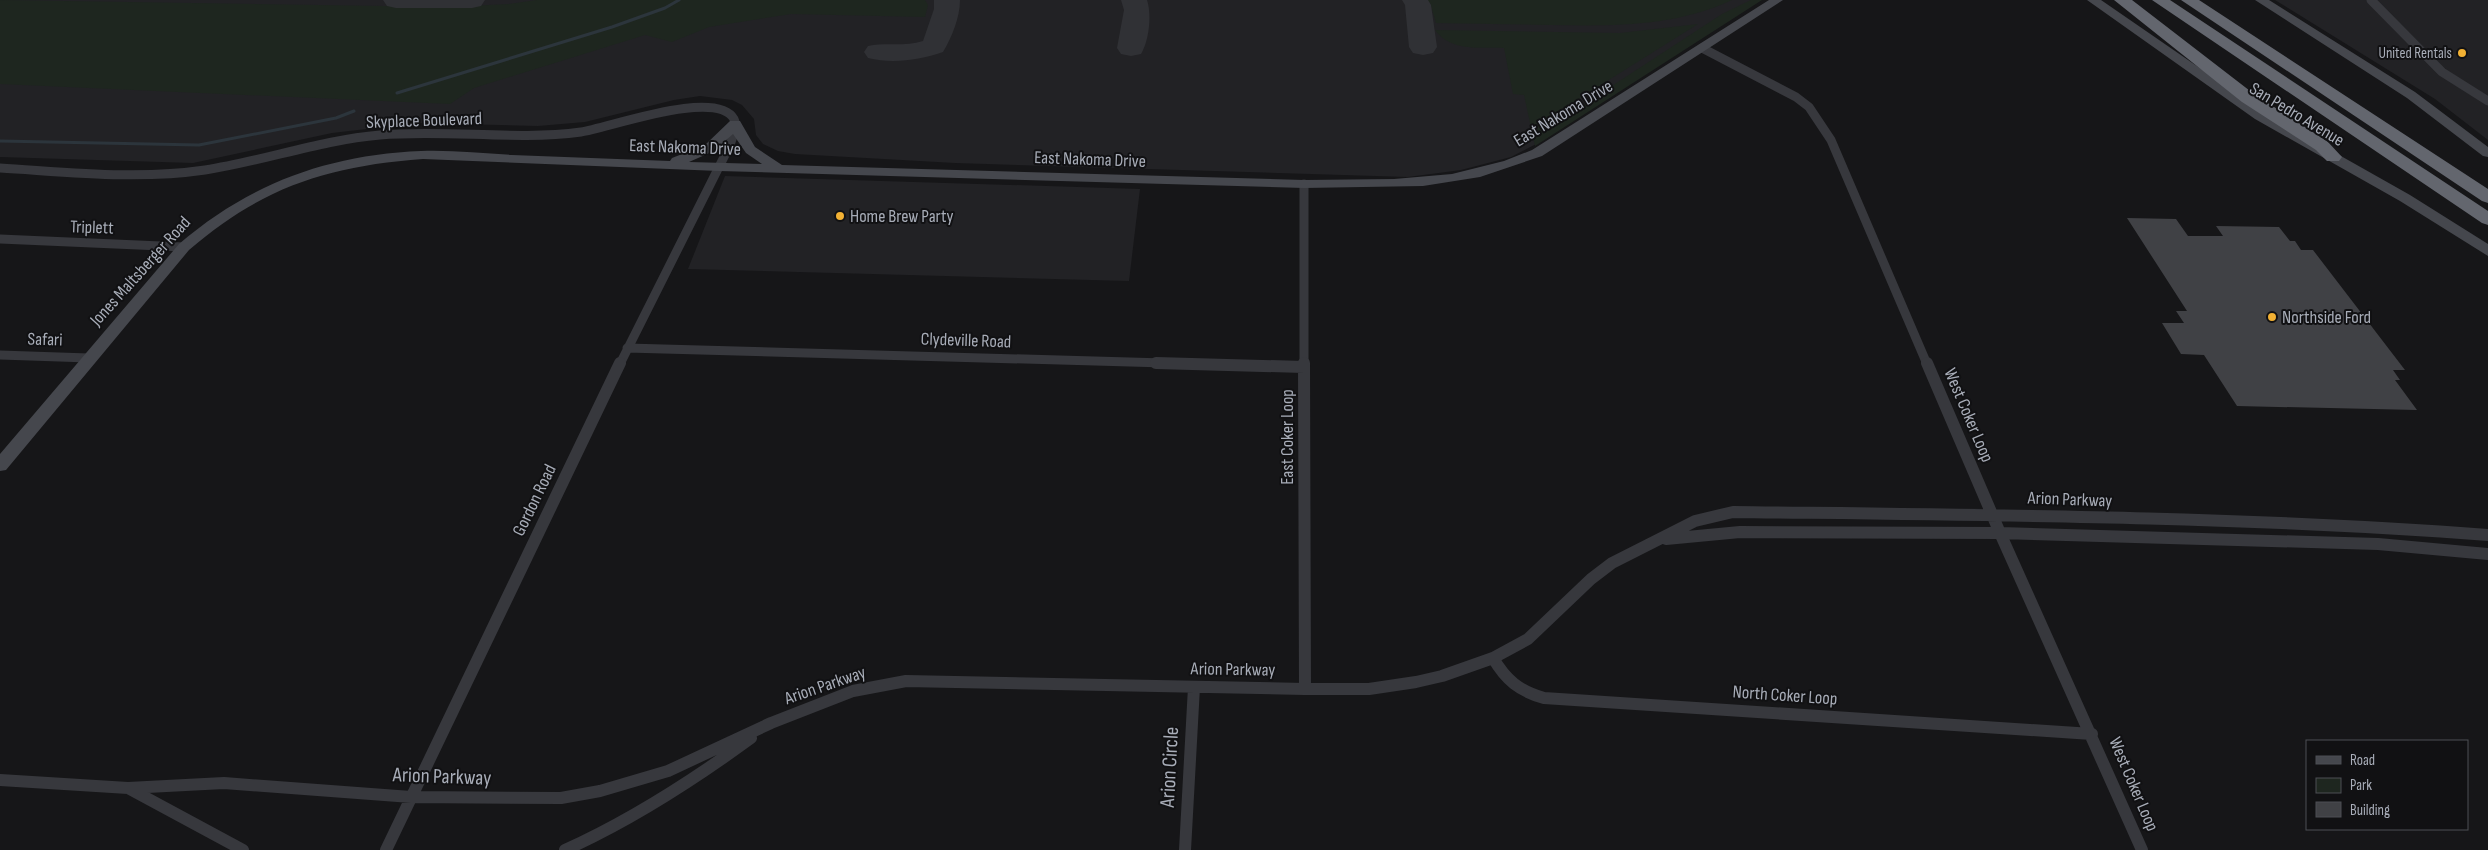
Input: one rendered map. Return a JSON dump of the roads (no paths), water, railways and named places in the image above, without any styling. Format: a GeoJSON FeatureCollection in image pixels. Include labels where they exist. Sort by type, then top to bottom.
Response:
{"type":"FeatureCollection","features":[{"type":"Feature","properties":{"kind":"highway"},"geometry":{"type":"LineString","coordinates":[[2122,0],[2236,89],[2322,146],[2333,157]]}},
{"type":"Feature","properties":{"kind":"highway"},"geometry":{"type":"LineString","coordinates":[[2160,0],[2488,220]]}},
{"type":"Feature","properties":{"kind":"highway"},"geometry":{"type":"LineString","coordinates":[[2189,0],[2488,196]]}},
{"type":"Feature","properties":{"kind":"main road","name":"East Nakoma Drive"},"geometry":{"type":"LineString","coordinates":[[353,162],[392,156],[423,155],[719,167],[1304,184],[1418,184],[1445,181],[1494,170],[1530,156],[1555,143],[1777,0]]}},
{"type":"Feature","properties":{"kind":"main road","name":"San Pedro Avenue"},"geometry":{"type":"LineString","coordinates":[[2093,0],[2244,105],[2405,198],[2488,251]]}},
{"type":"Feature","properties":{"kind":"main road"},"geometry":{"type":"LineString","coordinates":[[2261,0],[2411,95],[2488,153]]}},
{"type":"Feature","properties":{"kind":"main road"},"geometry":{"type":"LineString","coordinates":[[665,165],[716,146],[735,124],[744,144],[752,154],[780,169]]}},
{"type":"Feature","properties":{"kind":"main road","name":"Jones Maltsberger Road"},"geometry":{"type":"LineString","coordinates":[[0,465],[184,247],[212,222],[257,195],[293,179],[353,162]]}},
{"type":"Feature","properties":{"kind":"street"},"geometry":{"type":"LineString","coordinates":[[2371,0],[2442,72],[2488,101]]}},
{"type":"Feature","properties":{"kind":"street","name":"West Coker Loop"},"geometry":{"type":"LineString","coordinates":[[1702,48],[1796,97],[1808,107],[1821,123],[1831,140],[1992,515],[2092,734],[2142,850]]}},
{"type":"Feature","properties":{"kind":"street","name":"Skyplace Boulevard"},"geometry":{"type":"LineString","coordinates":[[0,168],[150,174],[182,173],[246,162],[332,142],[379,134],[424,132],[538,136],[569,134],[607,128],[693,106],[718,108],[733,118],[735,124]]}},
{"type":"Feature","properties":{"kind":"street"},"geometry":{"type":"LineString","coordinates":[[719,167],[734,136],[735,124]]}},
{"type":"Feature","properties":{"kind":"street","name":"Gordon Road"},"geometry":{"type":"LineString","coordinates":[[386,850],[627,348],[719,167]]}},
{"type":"Feature","properties":{"kind":"street","name":"East Coker Loop"},"geometry":{"type":"LineString","coordinates":[[1304,184],[1305,689]]}},
{"type":"Feature","properties":{"kind":"street","name":"Triplett"},"geometry":{"type":"LineString","coordinates":[[0,239],[184,247]]}},
{"type":"Feature","properties":{"kind":"street","name":"Clydeville Road"},"geometry":{"type":"LineString","coordinates":[[627,348],[1304,367]]}},
{"type":"Feature","properties":{"kind":"street","name":"Safari"},"geometry":{"type":"LineString","coordinates":[[0,355],[90,358]]}},
{"type":"Feature","properties":{"kind":"street","name":"Arion Parkway"},"geometry":{"type":"LineString","coordinates":[[0,780],[128,788],[224,783],[411,797],[518,800],[561,798],[600,791],[668,771],[771,723],[853,692],[906,681],[1305,689],[1369,689],[1416,682],[1450,673],[1493,658],[1528,639],[1548,622],[1591,578],[1612,563],[1695,521],[1733,512],[1992,515],[2319,524],[2488,535]]}},
{"type":"Feature","properties":{"kind":"street"},"geometry":{"type":"LineString","coordinates":[[2319,524],[2331,543]]}},
{"type":"Feature","properties":{"kind":"street","name":"Arion Parkway"},"geometry":{"type":"LineString","coordinates":[[1656,540],[1740,532],[2000,533],[2378,544],[2488,554]]}},
{"type":"Feature","properties":{"kind":"street","name":"North Coker Loop"},"geometry":{"type":"LineString","coordinates":[[1493,658],[1504,679],[1530,695],[1544,698],[2092,734]]}},
{"type":"Feature","properties":{"kind":"street","name":"Arion Circle"},"geometry":{"type":"LineString","coordinates":[[1185,850],[1194,687]]}},
{"type":"Feature","properties":{"kind":"street","name":"Arion Parkway"},"geometry":{"type":"LineString","coordinates":[[565,850],[602,835],[651,808],[771,723]]}},
{"type":"Feature","properties":{"kind":"street","name":"Arion Parkway"},"geometry":{"type":"LineString","coordinates":[[128,788],[242,850]]}},
{"type":"Feature","properties":{"kind":"waterway"},"geometry":{"type":"LineString","coordinates":[[397,93],[612,27],[665,8],[679,0]]}},
{"type":"Feature","properties":{"kind":"waterway"},"geometry":{"type":"LineString","coordinates":[[0,141],[199,145],[336,118],[354,111]]}},
{"type":"Feature","properties":{"kind":"place","name":"United Rentals"},"geometry":{"type":"Point","coordinates":[2462,53]}},
{"type":"Feature","properties":{"kind":"place","name":"Home Brew Party"},"geometry":{"type":"Point","coordinates":[840,216]}},
{"type":"Feature","properties":{"kind":"place","name":"Northside Ford"},"geometry":{"type":"Point","coordinates":[2272,317]}}]}
